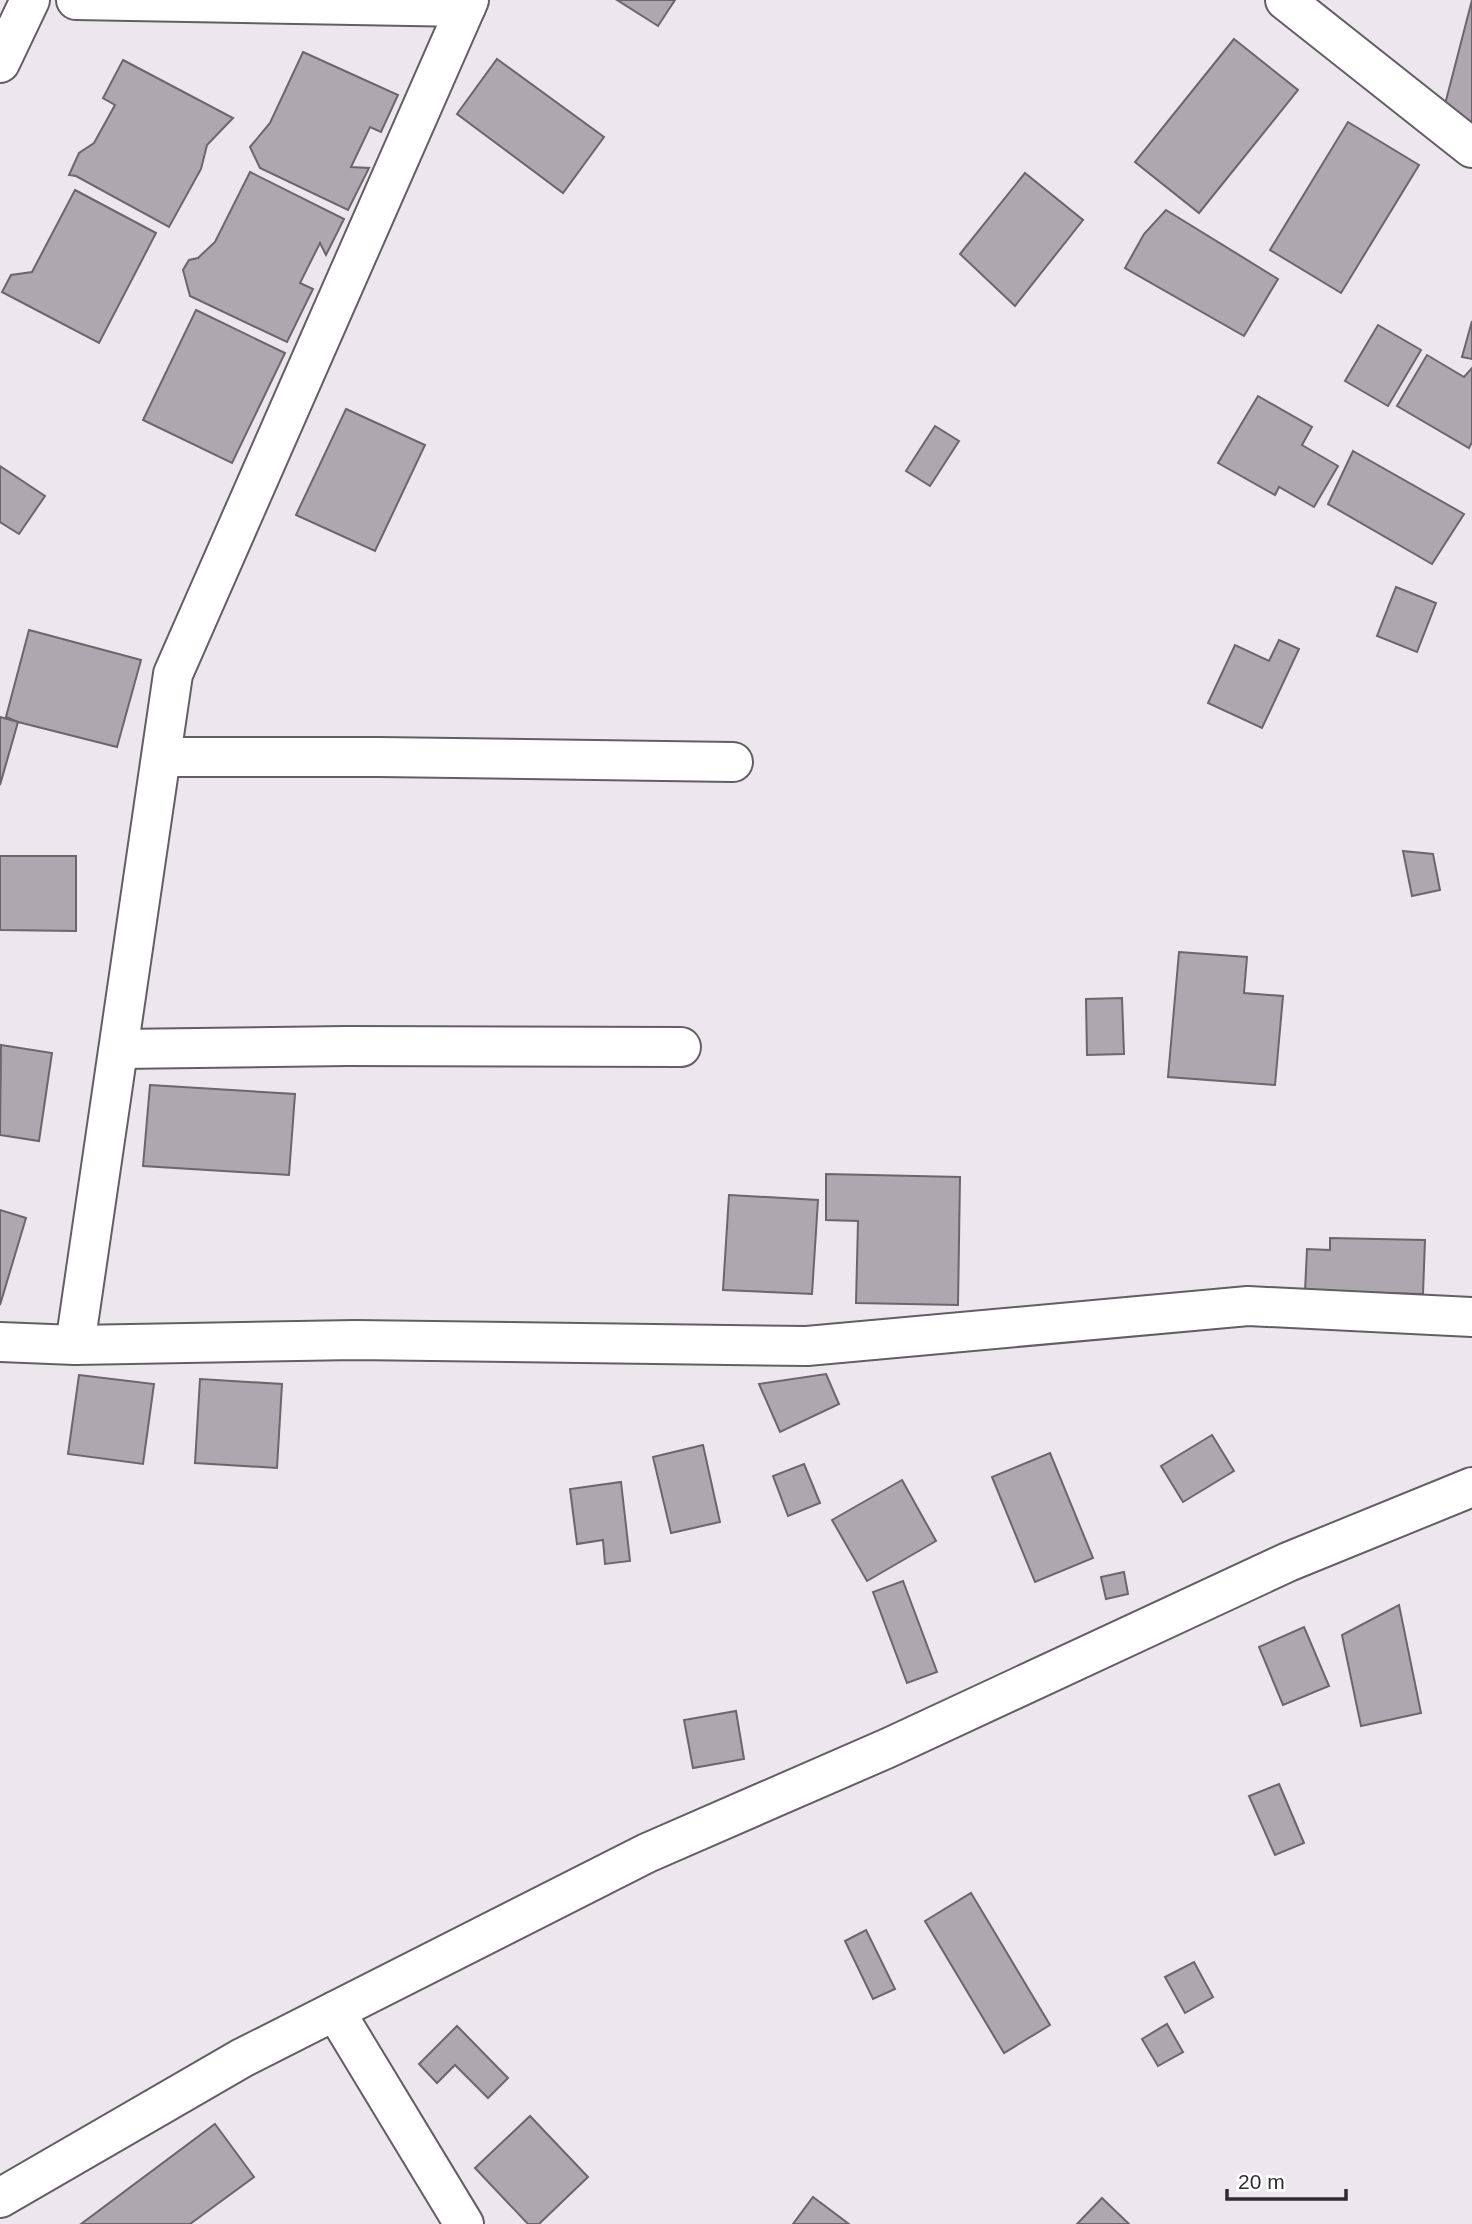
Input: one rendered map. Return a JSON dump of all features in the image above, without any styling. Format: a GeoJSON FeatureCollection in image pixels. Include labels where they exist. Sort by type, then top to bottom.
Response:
{"type":"FeatureCollection","features":[{"type":"Feature","properties":{"kind":"street"},"geometry":{"type":"LineString","coordinates":[[0,63],[30,0]]}},
{"type":"Feature","properties":{"kind":"street"},"geometry":{"type":"LineString","coordinates":[[75,1345],[173,674],[467,4],[76,0]]}},
{"type":"Feature","properties":{"kind":"street"},"geometry":{"type":"LineString","coordinates":[[1285,0],[1472,148]]}},
{"type":"Feature","properties":{"kind":"street"},"geometry":{"type":"LineString","coordinates":[[162,757],[733,762]]}},
{"type":"Feature","properties":{"kind":"street"},"geometry":{"type":"LineString","coordinates":[[119,1049],[347,1046],[681,1047]]}},
{"type":"Feature","properties":{"kind":"street"},"geometry":{"type":"LineString","coordinates":[[0,1342],[75,1345],[355,1340],[807,1346],[1248,1306],[1472,1317]]}},
{"type":"Feature","properties":{"kind":"street"},"geometry":{"type":"LineString","coordinates":[[0,2198],[242,2058],[647,1853],[888,1748],[1288,1562],[1472,1487]]}},
{"type":"Feature","properties":{"kind":"street"},"geometry":{"type":"LineString","coordinates":[[334,2011],[464,2224]]}},
{"type":"Feature","properties":{"kind":"building"},"geometry":{"type":"Polygon","coordinates":[[[617,0],[675,0],[658,26],[617,0]]]}},
{"type":"Feature","properties":{"kind":"building"},"geometry":{"type":"Polygon","coordinates":[[[1472,0],[1472,123],[1442,116],[1472,0]]]}},
{"type":"Feature","properties":{"kind":"building"},"geometry":{"type":"Polygon","coordinates":[[[1234,39],[1298,90],[1199,213],[1135,162],[1234,39]]]}},
{"type":"Feature","properties":{"kind":"building"},"geometry":{"type":"Polygon","coordinates":[[[303,52],[398,95],[381,132],[370,127],[351,167],[369,168],[348,210],[260,168],[250,147],[270,123],[303,52]]]}},
{"type":"Feature","properties":{"kind":"building"},"geometry":{"type":"Polygon","coordinates":[[[497,59],[604,137],[563,193],[457,114],[497,59]]]}},
{"type":"Feature","properties":{"kind":"building"},"geometry":{"type":"Polygon","coordinates":[[[123,60],[233,118],[207,145],[201,169],[169,227],[76,176],[69,175],[79,153],[94,143],[115,105],[103,98],[123,60]]]}},
{"type":"Feature","properties":{"kind":"building"},"geometry":{"type":"Polygon","coordinates":[[[1348,122],[1419,165],[1341,293],[1270,250],[1348,122]]]}},
{"type":"Feature","properties":{"kind":"building"},"geometry":{"type":"Polygon","coordinates":[[[250,172],[344,219],[326,255],[320,243],[300,283],[313,289],[287,342],[190,296],[183,270],[189,260],[198,258],[215,242],[250,172]]]}},
{"type":"Feature","properties":{"kind":"building"},"geometry":{"type":"Polygon","coordinates":[[[1025,173],[1083,220],[1015,306],[960,254],[1025,173]]]}},
{"type":"Feature","properties":{"kind":"building"},"geometry":{"type":"Polygon","coordinates":[[[75,190],[156,233],[99,343],[2,292],[11,275],[32,272],[75,190]]]}},
{"type":"Feature","properties":{"kind":"building"},"geometry":{"type":"Polygon","coordinates":[[[1166,210],[1278,279],[1244,336],[1125,268],[1144,234],[1166,210]]]}},
{"type":"Feature","properties":{"kind":"building"},"geometry":{"type":"Polygon","coordinates":[[[196,310],[285,353],[232,463],[143,420],[196,310]]]}},
{"type":"Feature","properties":{"kind":"building"},"geometry":{"type":"Polygon","coordinates":[[[1472,321],[1472,359],[1462,357],[1472,321]]]}},
{"type":"Feature","properties":{"kind":"building"},"geometry":{"type":"Polygon","coordinates":[[[1378,325],[1421,350],[1388,406],[1345,381],[1378,325]]]}},
{"type":"Feature","properties":{"kind":"building"},"geometry":{"type":"Polygon","coordinates":[[[1427,355],[1464,377],[1472,368],[1472,442],[1469,448],[1397,406],[1427,355]]]}},
{"type":"Feature","properties":{"kind":"building"},"geometry":{"type":"Polygon","coordinates":[[[1258,396],[1312,427],[1302,445],[1338,466],[1314,507],[1279,487],[1275,495],[1218,463],[1258,396]]]}},
{"type":"Feature","properties":{"kind":"building"},"geometry":{"type":"Polygon","coordinates":[[[346,409],[425,445],[375,551],[296,515],[346,409]]]}},
{"type":"Feature","properties":{"kind":"building"},"geometry":{"type":"Polygon","coordinates":[[[935,426],[959,441],[930,486],[906,471],[935,426]]]}},
{"type":"Feature","properties":{"kind":"building"},"geometry":{"type":"Polygon","coordinates":[[[1353,451],[1464,514],[1432,564],[1328,504],[1353,451]]]}},
{"type":"Feature","properties":{"kind":"building"},"geometry":{"type":"Polygon","coordinates":[[[0,466],[45,496],[19,534],[0,522],[0,466]]]}},
{"type":"Feature","properties":{"kind":"building"},"geometry":{"type":"Polygon","coordinates":[[[1396,587],[1436,603],[1417,652],[1377,636],[1396,587]]]}},
{"type":"Feature","properties":{"kind":"building"},"geometry":{"type":"Polygon","coordinates":[[[29,630],[141,660],[117,747],[6,717],[29,630]]]}},
{"type":"Feature","properties":{"kind":"building"},"geometry":{"type":"Polygon","coordinates":[[[1279,640],[1299,649],[1262,728],[1208,703],[1235,645],[1269,661],[1279,640]]]}},
{"type":"Feature","properties":{"kind":"building"},"geometry":{"type":"Polygon","coordinates":[[[0,717],[18,722],[0,785],[0,717]]]}},
{"type":"Feature","properties":{"kind":"building"},"geometry":{"type":"Polygon","coordinates":[[[1403,851],[1433,854],[1440,890],[1412,896],[1403,851]]]}},
{"type":"Feature","properties":{"kind":"building"},"geometry":{"type":"Polygon","coordinates":[[[0,856],[76,856],[76,931],[0,930],[0,856]]]}},
{"type":"Feature","properties":{"kind":"building"},"geometry":{"type":"Polygon","coordinates":[[[1179,952],[1247,957],[1244,993],[1283,996],[1275,1085],[1168,1077],[1179,952]]]}},
{"type":"Feature","properties":{"kind":"building"},"geometry":{"type":"Polygon","coordinates":[[[1122,998],[1124,1054],[1087,1055],[1086,999],[1122,998]]]}},
{"type":"Feature","properties":{"kind":"building"},"geometry":{"type":"Polygon","coordinates":[[[1,1045],[52,1053],[39,1141],[0,1135],[1,1045]]]}},
{"type":"Feature","properties":{"kind":"building"},"geometry":{"type":"Polygon","coordinates":[[[150,1085],[295,1094],[289,1175],[143,1166],[150,1085]]]}},
{"type":"Feature","properties":{"kind":"building"},"geometry":{"type":"Polygon","coordinates":[[[826,1174],[960,1177],[958,1305],[856,1303],[858,1221],[826,1220],[826,1174]]]}},
{"type":"Feature","properties":{"kind":"building"},"geometry":{"type":"Polygon","coordinates":[[[729,1195],[818,1200],[812,1294],[723,1290],[729,1195]]]}},
{"type":"Feature","properties":{"kind":"building"},"geometry":{"type":"Polygon","coordinates":[[[0,1210],[26,1218],[0,1305],[0,1210]]]}},
{"type":"Feature","properties":{"kind":"building"},"geometry":{"type":"Polygon","coordinates":[[[1330,1238],[1425,1240],[1423,1294],[1305,1291],[1307,1249],[1330,1250],[1330,1238]]]}},
{"type":"Feature","properties":{"kind":"building"},"geometry":{"type":"Polygon","coordinates":[[[826,1374],[839,1404],[780,1432],[759,1384],[826,1374]]]}},
{"type":"Feature","properties":{"kind":"building"},"geometry":{"type":"Polygon","coordinates":[[[79,1375],[154,1384],[143,1464],[68,1454],[79,1375]]]}},
{"type":"Feature","properties":{"kind":"building"},"geometry":{"type":"Polygon","coordinates":[[[200,1379],[282,1384],[277,1468],[195,1463],[200,1379]]]}},
{"type":"Feature","properties":{"kind":"building"},"geometry":{"type":"Polygon","coordinates":[[[1212,1435],[1234,1471],[1183,1502],[1161,1466],[1212,1435]]]}},
{"type":"Feature","properties":{"kind":"building"},"geometry":{"type":"Polygon","coordinates":[[[703,1445],[720,1522],[671,1533],[653,1457],[703,1445]]]}},
{"type":"Feature","properties":{"kind":"building"},"geometry":{"type":"Polygon","coordinates":[[[1050,1453],[1093,1558],[1035,1582],[992,1477],[1050,1453]]]}},
{"type":"Feature","properties":{"kind":"building"},"geometry":{"type":"Polygon","coordinates":[[[804,1464],[820,1503],[788,1516],[773,1476],[804,1464]]]}},
{"type":"Feature","properties":{"kind":"building"},"geometry":{"type":"Polygon","coordinates":[[[902,1480],[936,1541],[867,1581],[832,1520],[902,1480]]]}},
{"type":"Feature","properties":{"kind":"building"},"geometry":{"type":"Polygon","coordinates":[[[621,1482],[630,1561],[605,1564],[603,1540],[577,1544],[570,1489],[621,1482]]]}},
{"type":"Feature","properties":{"kind":"building"},"geometry":{"type":"Polygon","coordinates":[[[1124,1572],[1128,1594],[1106,1599],[1101,1577],[1124,1572]]]}},
{"type":"Feature","properties":{"kind":"building"},"geometry":{"type":"Polygon","coordinates":[[[903,1581],[937,1672],[907,1683],[873,1592],[903,1581]]]}},
{"type":"Feature","properties":{"kind":"building"},"geometry":{"type":"Polygon","coordinates":[[[1399,1605],[1421,1713],[1361,1726],[1342,1635],[1399,1605]]]}},
{"type":"Feature","properties":{"kind":"building"},"geometry":{"type":"Polygon","coordinates":[[[1304,1627],[1329,1686],[1283,1705],[1259,1647],[1304,1627]]]}},
{"type":"Feature","properties":{"kind":"building"},"geometry":{"type":"Polygon","coordinates":[[[736,1711],[744,1759],[693,1768],[684,1720],[736,1711]]]}},
{"type":"Feature","properties":{"kind":"building"},"geometry":{"type":"Polygon","coordinates":[[[1279,1784],[1304,1843],[1275,1855],[1249,1796],[1279,1784]]]}},
{"type":"Feature","properties":{"kind":"building"},"geometry":{"type":"Polygon","coordinates":[[[971,1893],[1050,2025],[1004,2053],[925,1921],[971,1893]]]}},
{"type":"Feature","properties":{"kind":"building"},"geometry":{"type":"Polygon","coordinates":[[[866,1930],[895,1989],[873,1999],[845,1941],[866,1930]]]}},
{"type":"Feature","properties":{"kind":"building"},"geometry":{"type":"Polygon","coordinates":[[[1194,1962],[1213,1997],[1185,2013],[1165,1977],[1194,1962]]]}},
{"type":"Feature","properties":{"kind":"building"},"geometry":{"type":"Polygon","coordinates":[[[1167,2024],[1183,2052],[1158,2066],[1142,2039],[1167,2024]]]}},
{"type":"Feature","properties":{"kind":"building"},"geometry":{"type":"Polygon","coordinates":[[[457,2026],[508,2078],[488,2098],[455,2065],[437,2083],[419,2064],[457,2026]]]}},
{"type":"Feature","properties":{"kind":"building"},"geometry":{"type":"Polygon","coordinates":[[[530,2116],[588,2177],[539,2224],[528,2224],[475,2168],[530,2116]]]}},
{"type":"Feature","properties":{"kind":"building"},"geometry":{"type":"Polygon","coordinates":[[[215,2124],[254,2177],[190,2224],[81,2224],[215,2124]]]}},
{"type":"Feature","properties":{"kind":"building"},"geometry":{"type":"Polygon","coordinates":[[[813,2197],[849,2224],[793,2224],[813,2197]]]}},
{"type":"Feature","properties":{"kind":"building"},"geometry":{"type":"Polygon","coordinates":[[[1102,2198],[1129,2224],[1077,2224],[1102,2198]]]}}]}
